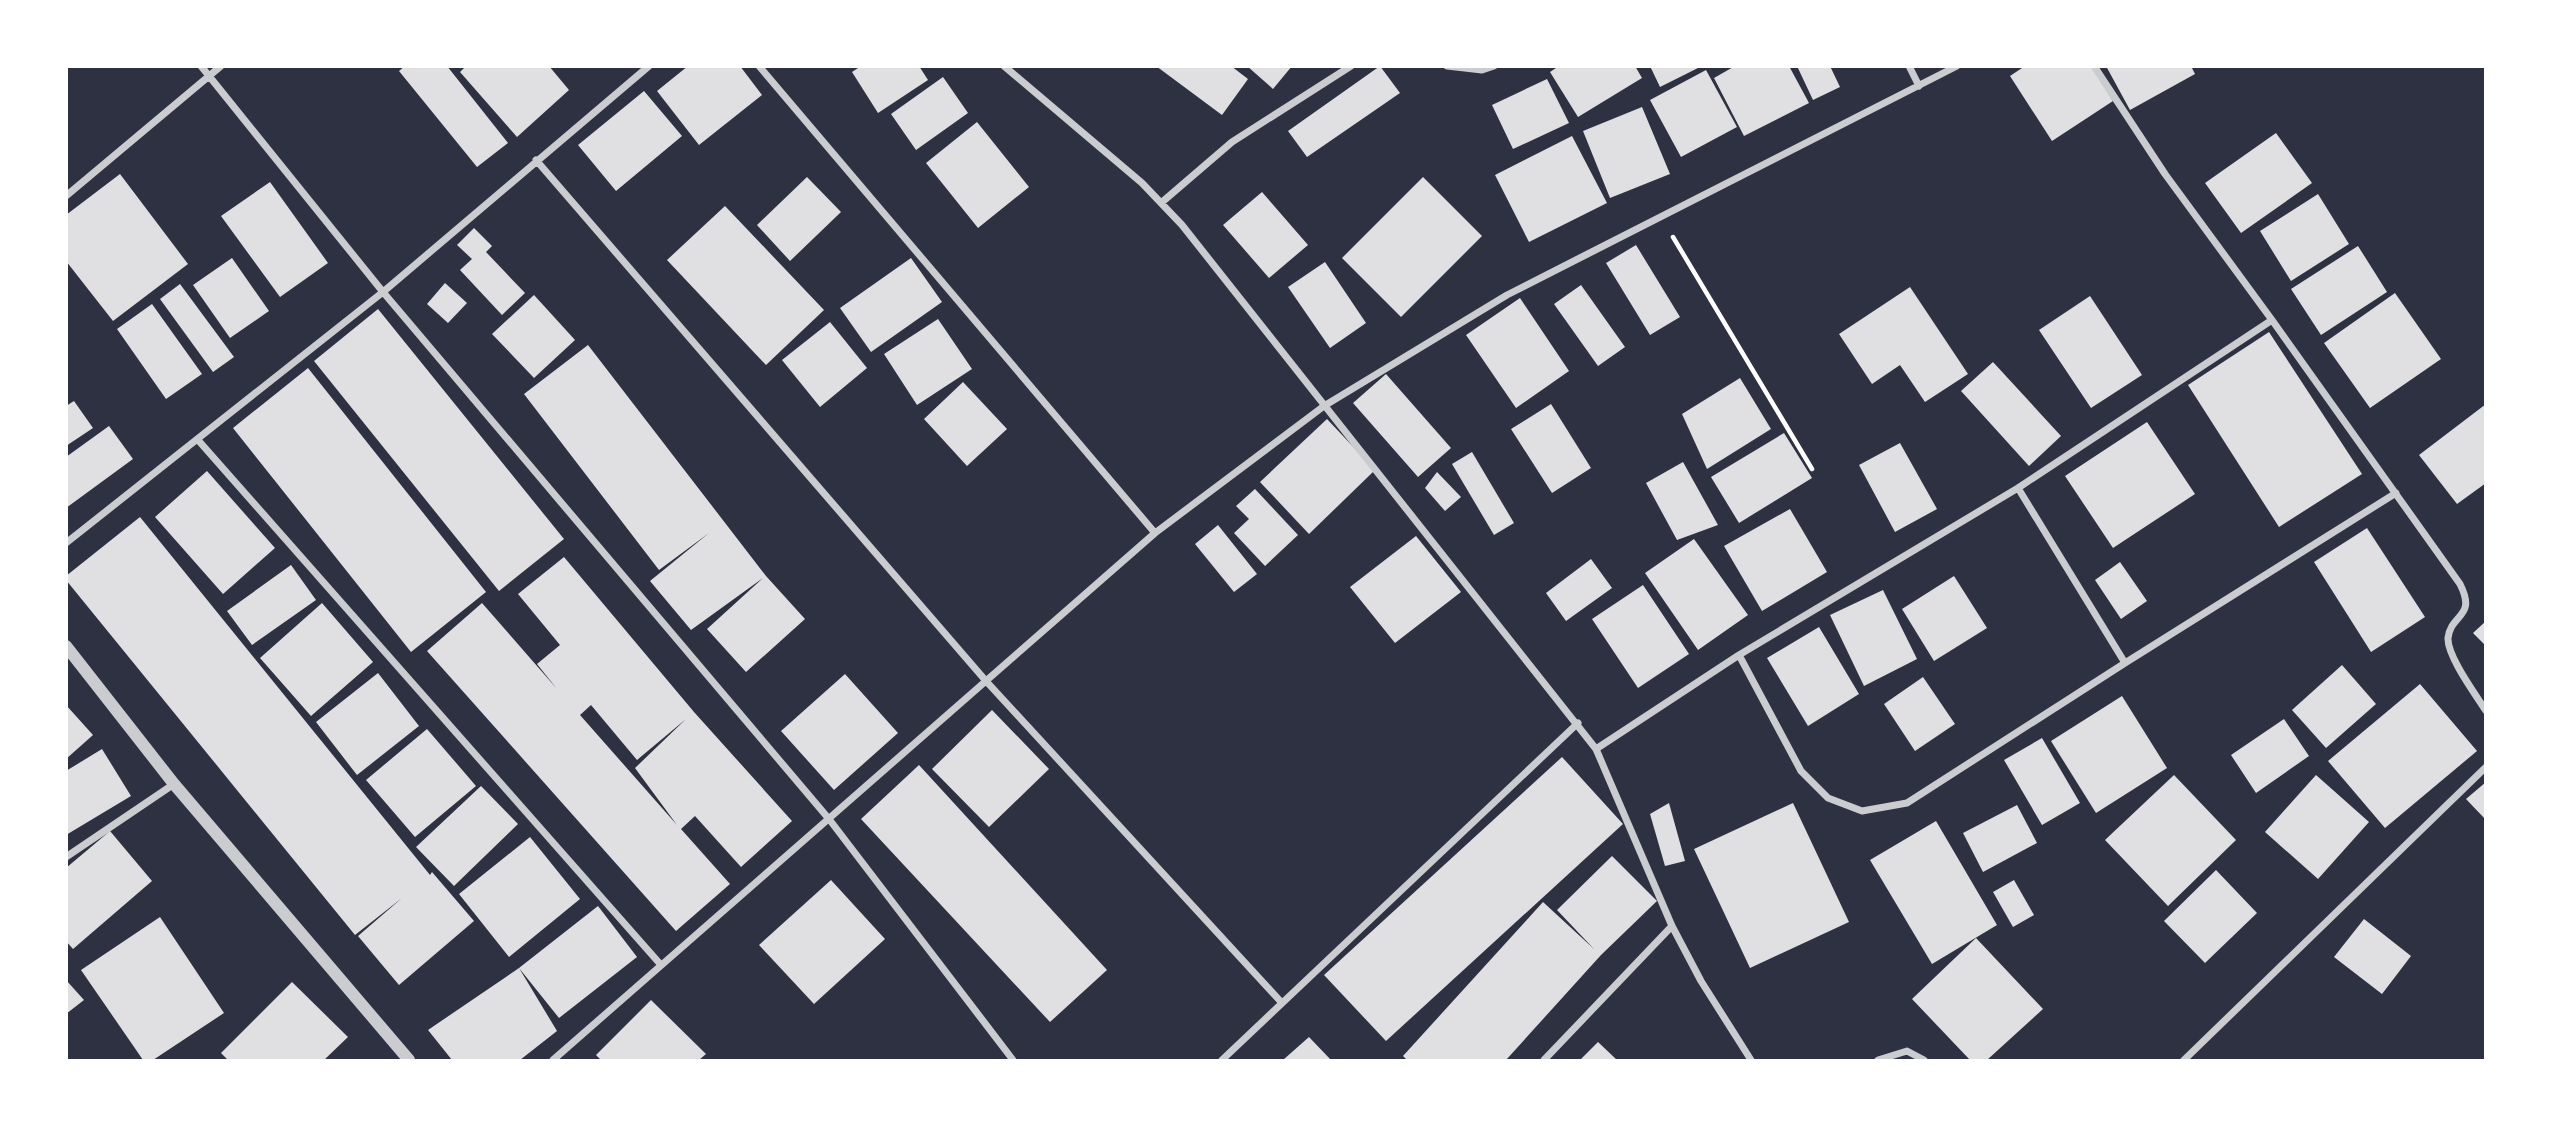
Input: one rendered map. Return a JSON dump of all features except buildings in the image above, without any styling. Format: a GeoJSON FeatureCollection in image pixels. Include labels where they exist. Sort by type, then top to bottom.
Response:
{"type":"FeatureCollection","features":[{"type":"Feature","properties":{"kind":"street"},"geometry":{"type":"LineString","coordinates":[[201,66],[383,292],[829,819],[1013,1060]]}},
{"type":"Feature","properties":{"kind":"street"},"geometry":{"type":"LineString","coordinates":[[66,196],[221,66]]}},
{"type":"Feature","properties":{"kind":"street"},"geometry":{"type":"LineString","coordinates":[[66,543],[383,292],[649,66]]}},
{"type":"Feature","properties":{"kind":"street"},"geometry":{"type":"LineString","coordinates":[[759,66],[1155,533]]}},
{"type":"Feature","properties":{"kind":"street"},"geometry":{"type":"LineString","coordinates":[[1004,66],[1090,137],[1182,225],[1578,723],[1597,749],[1672,926],[1701,981],[1751,1060]]}},
{"type":"Feature","properties":{"kind":"street"},"geometry":{"type":"LineString","coordinates":[[1161,203],[1231,142],[1351,66]]}},
{"type":"Feature","properties":{"kind":"street"},"geometry":{"type":"LineString","coordinates":[[1447,66],[1482,69],[1494,66]]}},
{"type":"Feature","properties":{"kind":"street"},"geometry":{"type":"LineString","coordinates":[[1909,66],[1919,86]]}},
{"type":"Feature","properties":{"kind":"street"},"geometry":{"type":"LineString","coordinates":[[553,1060],[1155,533],[1324,406],[1507,295],[1957,66]]}},
{"type":"Feature","properties":{"kind":"street"},"geometry":{"type":"LineString","coordinates":[[2094,66],[2165,174],[2396,493],[2467,597],[2467,608],[2449,633],[2448,641],[2456,662],[2486,712]]}},
{"type":"Feature","properties":{"kind":"street"},"geometry":{"type":"LineString","coordinates":[[536,160],[986,681],[1282,1003]]}},
{"type":"Feature","properties":{"kind":"street"},"geometry":{"type":"LineString","coordinates":[[1597,749],[1739,655],[2018,488],[2272,320]]}},
{"type":"Feature","properties":{"kind":"street"},"geometry":{"type":"LineString","coordinates":[[198,440],[661,965]]}},
{"type":"Feature","properties":{"kind":"street"},"geometry":{"type":"LineString","coordinates":[[2018,488],[2125,663]]}},
{"type":"Feature","properties":{"kind":"street"},"geometry":{"type":"LineString","coordinates":[[1739,655],[1801,771],[1828,798],[1862,811],[1907,803],[2396,493]]}},
{"type":"Feature","properties":{"kind":"street"},"geometry":{"type":"LineString","coordinates":[[66,646],[174,784],[409,1060]]}},
{"type":"Feature","properties":{"kind":"street"},"geometry":{"type":"LineString","coordinates":[[1222,1060],[1578,723]]}},
{"type":"Feature","properties":{"kind":"street"},"geometry":{"type":"LineString","coordinates":[[2184,1060],[2486,767]]}},
{"type":"Feature","properties":{"kind":"street"},"geometry":{"type":"LineString","coordinates":[[66,857],[174,784]]}},
{"type":"Feature","properties":{"kind":"street"},"geometry":{"type":"LineString","coordinates":[[1544,1060],[1672,926]]}},
{"type":"Feature","properties":{"kind":"street"},"geometry":{"type":"LineString","coordinates":[[1878,1060],[1907,1051],[1924,1060]]}},
{"type":"Feature","properties":{"kind":"path"},"geometry":{"type":"LineString","coordinates":[[1660,215],[1812,468]]}}]}
